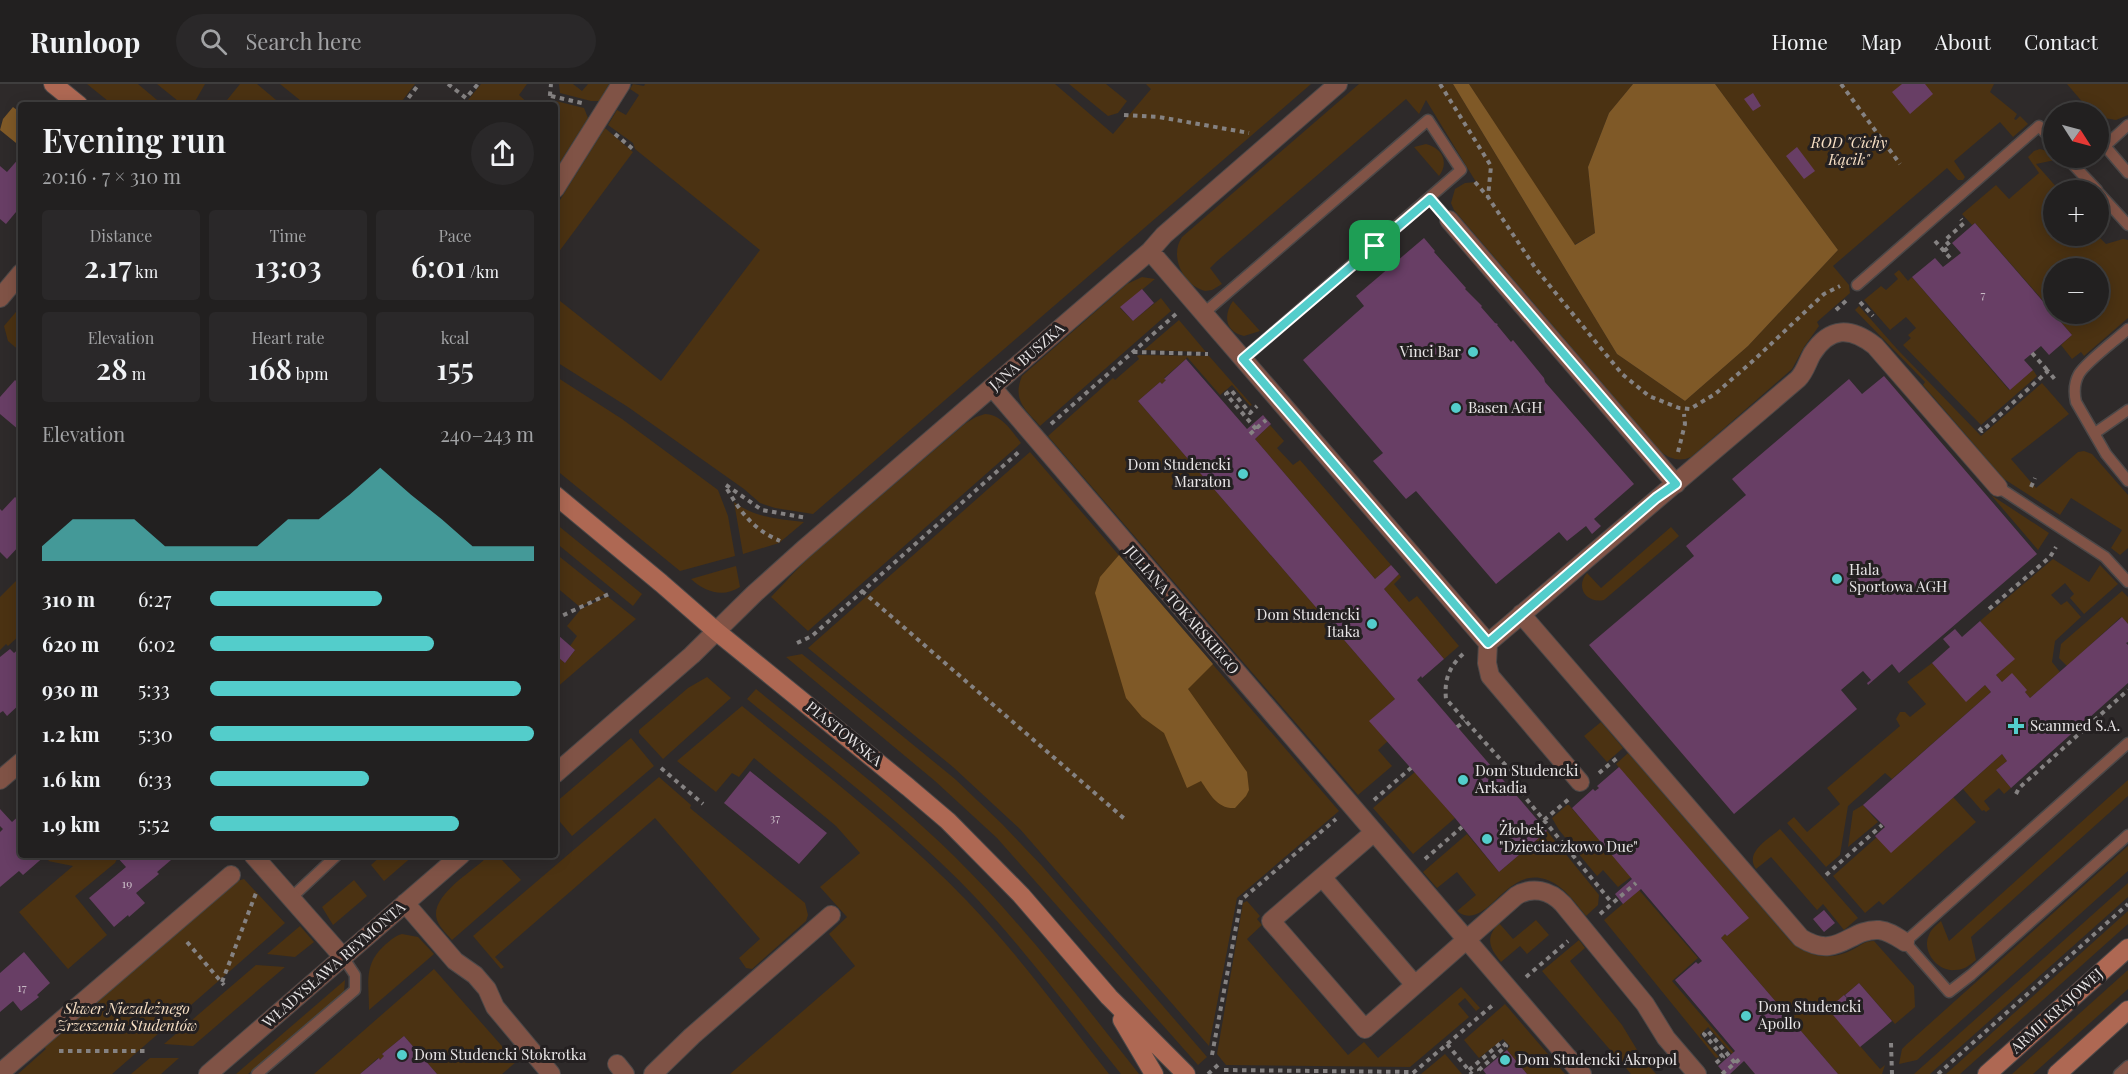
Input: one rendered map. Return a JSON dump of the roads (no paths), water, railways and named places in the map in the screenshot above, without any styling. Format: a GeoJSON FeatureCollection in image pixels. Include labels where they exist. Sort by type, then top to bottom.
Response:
{"type":"FeatureCollection","features":[{"type":"Feature","properties":{"kind":"street"},"geometry":{"type":"LineString","coordinates":[[53,84],[75,102]]}},
{"type":"Feature","properties":{"kind":"street"},"geometry":{"type":"LineString","coordinates":[[558,184],[621,84]]}},
{"type":"Feature","properties":{"kind":"street","name":"JANA BUSZKA"},"geometry":{"type":"LineString","coordinates":[[716,631],[804,549],[1150,251],[1164,235],[1338,84]]}},
{"type":"Feature","properties":{"kind":"street"},"geometry":{"type":"LineString","coordinates":[[1449,220],[1673,481]]}},
{"type":"Feature","properties":{"kind":"street"},"geometry":{"type":"LineString","coordinates":[[1150,251],[1488,643]]}},
{"type":"Feature","properties":{"kind":"street"},"geometry":{"type":"LineString","coordinates":[[0,298],[18,277]]}},
{"type":"Feature","properties":{"kind":"street"},"geometry":{"type":"LineString","coordinates":[[1580,782],[1490,676],[1486,663],[1488,643],[1673,481],[1801,375],[1810,357],[1831,335],[1843,332],[1856,333],[1875,346],[1998,487]]}},
{"type":"Feature","properties":{"kind":"street","name":"JULIANA TOKARSKIEGO"},"geometry":{"type":"LineString","coordinates":[[992,387],[1372,833],[1582,1074]]}},
{"type":"Feature","properties":{"kind":"street","name":"PIASTOWSKA"},"geometry":{"type":"LineString","coordinates":[[558,497],[662,583],[716,631],[948,821],[1021,895],[1109,997],[1186,1074]]}},
{"type":"Feature","properties":{"kind":"street"},"geometry":{"type":"LineString","coordinates":[[1521,614],[1801,938],[1812,944],[1832,946],[1878,930],[1893,934],[1905,942]]}},
{"type":"Feature","properties":{"kind":"street"},"geometry":{"type":"LineString","coordinates":[[558,771],[692,655],[716,631]]}},
{"type":"Feature","properties":{"kind":"street"},"geometry":{"type":"LineString","coordinates":[[0,780],[18,765]]}},
{"type":"Feature","properties":{"kind":"street"},"geometry":{"type":"LineString","coordinates":[[1372,833],[1271,921],[1365,1029],[1519,894],[1541,891],[1552,894],[1563,904],[1646,1004],[1666,1038],[1705,1070]]}},
{"type":"Feature","properties":{"kind":"street"},"geometry":{"type":"LineString","coordinates":[[256,858],[343,957]]}},
{"type":"Feature","properties":{"kind":"street","name":"WŁADYSŁAWA REYMONTA"},"geometry":{"type":"LineString","coordinates":[[208,1074],[458,858]]}},
{"type":"Feature","properties":{"kind":"street"},"geometry":{"type":"LineString","coordinates":[[0,1073],[231,875]]}},
{"type":"Feature","properties":{"kind":"street"},"geometry":{"type":"LineString","coordinates":[[1322,877],[1415,985]]}},
{"type":"Feature","properties":{"kind":"street"},"geometry":{"type":"LineString","coordinates":[[405,903],[455,961],[475,975],[487,989],[495,1007],[551,1074]]}},
{"type":"Feature","properties":{"kind":"street"},"geometry":{"type":"LineString","coordinates":[[653,1074],[692,1036],[831,915]]}},
{"type":"Feature","properties":{"kind":"street","name":"ARMII KRAJOWEJ"},"geometry":{"type":"LineString","coordinates":[[1987,1074],[2128,948]]}},
{"type":"Feature","properties":{"kind":"street","name":"PIASTOWSKA"},"geometry":{"type":"LineString","coordinates":[[1109,997],[1154,1074]]}},
{"type":"Feature","properties":{"kind":"street"},"geometry":{"type":"LineString","coordinates":[[2056,1074],[2128,1010]]}},
{"type":"Feature","properties":{"kind":"lane"},"geometry":{"type":"LineString","coordinates":[[1204,313],[1428,120],[1461,170],[1243,359]]}},
{"type":"Feature","properties":{"kind":"lane"},"geometry":{"type":"LineString","coordinates":[[2128,125],[2105,146],[2128,173]]}},
{"type":"Feature","properties":{"kind":"lane"},"geometry":{"type":"LineString","coordinates":[[1857,285],[2039,126],[2043,130]]}},
{"type":"Feature","properties":{"kind":"lane"},"geometry":{"type":"LineString","coordinates":[[2076,168],[2088,180]]}},
{"type":"Feature","properties":{"kind":"lane"},"geometry":{"type":"LineString","coordinates":[[1430,199],[1449,220]]}},
{"type":"Feature","properties":{"kind":"lane"},"geometry":{"type":"LineString","coordinates":[[2109,203],[2128,225]]}},
{"type":"Feature","properties":{"kind":"lane"},"geometry":{"type":"LineString","coordinates":[[2128,329],[2079,372],[2075,384],[2076,402],[2106,454],[2128,481]]}},
{"type":"Feature","properties":{"kind":"lane"},"geometry":{"type":"LineString","coordinates":[[2095,433],[2128,410]]}},
{"type":"Feature","properties":{"kind":"lane"},"geometry":{"type":"LineString","coordinates":[[1998,487],[2105,557],[2128,582]]}},
{"type":"Feature","properties":{"kind":"lane"},"geometry":{"type":"LineString","coordinates":[[2128,743],[1905,942],[1949,992],[2128,835]]}},
{"type":"Feature","properties":{"kind":"lane"},"geometry":{"type":"LineString","coordinates":[[291,897],[334,858]]}},
{"type":"Feature","properties":{"kind":"lane"},"geometry":{"type":"LineString","coordinates":[[257,1074],[355,990],[355,975],[343,957]]}},
{"type":"Feature","properties":{"kind":"lane"},"geometry":{"type":"LineString","coordinates":[[2120,1074],[2128,1066]]}},
{"type":"Feature","properties":{"kind":"place","name":"Vinci Bar"},"geometry":{"type":"Point","coordinates":[1473,352]}},
{"type":"Feature","properties":{"kind":"place","name":"Basen AGH"},"geometry":{"type":"Point","coordinates":[1456,408]}},
{"type":"Feature","properties":{"kind":"place","name":"Dom Studencki Maraton"},"geometry":{"type":"Point","coordinates":[1243,474]}},
{"type":"Feature","properties":{"kind":"place","name":"Hala Sportowa AGH"},"geometry":{"type":"Point","coordinates":[1837,579]}},
{"type":"Feature","properties":{"kind":"place","name":"Dom Studencki Itaka"},"geometry":{"type":"Point","coordinates":[1372,624]}},
{"type":"Feature","properties":{"kind":"place","name":"Scanmed S.A."},"geometry":{"type":"Point","coordinates":[2016,726]}},
{"type":"Feature","properties":{"kind":"place","name":"Dom Studencki Arkadia"},"geometry":{"type":"Point","coordinates":[1463,780]}},
{"type":"Feature","properties":{"kind":"place","name":"Żłobek \"Dzieciaczkowo Due\""},"geometry":{"type":"Point","coordinates":[1487,839]}},
{"type":"Feature","properties":{"kind":"place","name":"Dom Studencki Apollo"},"geometry":{"type":"Point","coordinates":[1746,1016]}},
{"type":"Feature","properties":{"kind":"place","name":"Dom Studencki Stokrotka"},"geometry":{"type":"Point","coordinates":[402,1055]}},
{"type":"Feature","properties":{"kind":"place","name":"Dom Studencki Akropol"},"geometry":{"type":"Point","coordinates":[1505,1060]}},
{"type":"Feature","properties":{"kind":"park label","name":"ROD \"Cichy Kącik\""},"geometry":{"type":"Point","coordinates":[1849,152]}},
{"type":"Feature","properties":{"kind":"park label","name":"Skwer Niezależnego Zrzeszenia Studentów"},"geometry":{"type":"Point","coordinates":[127,1018]}}]}
